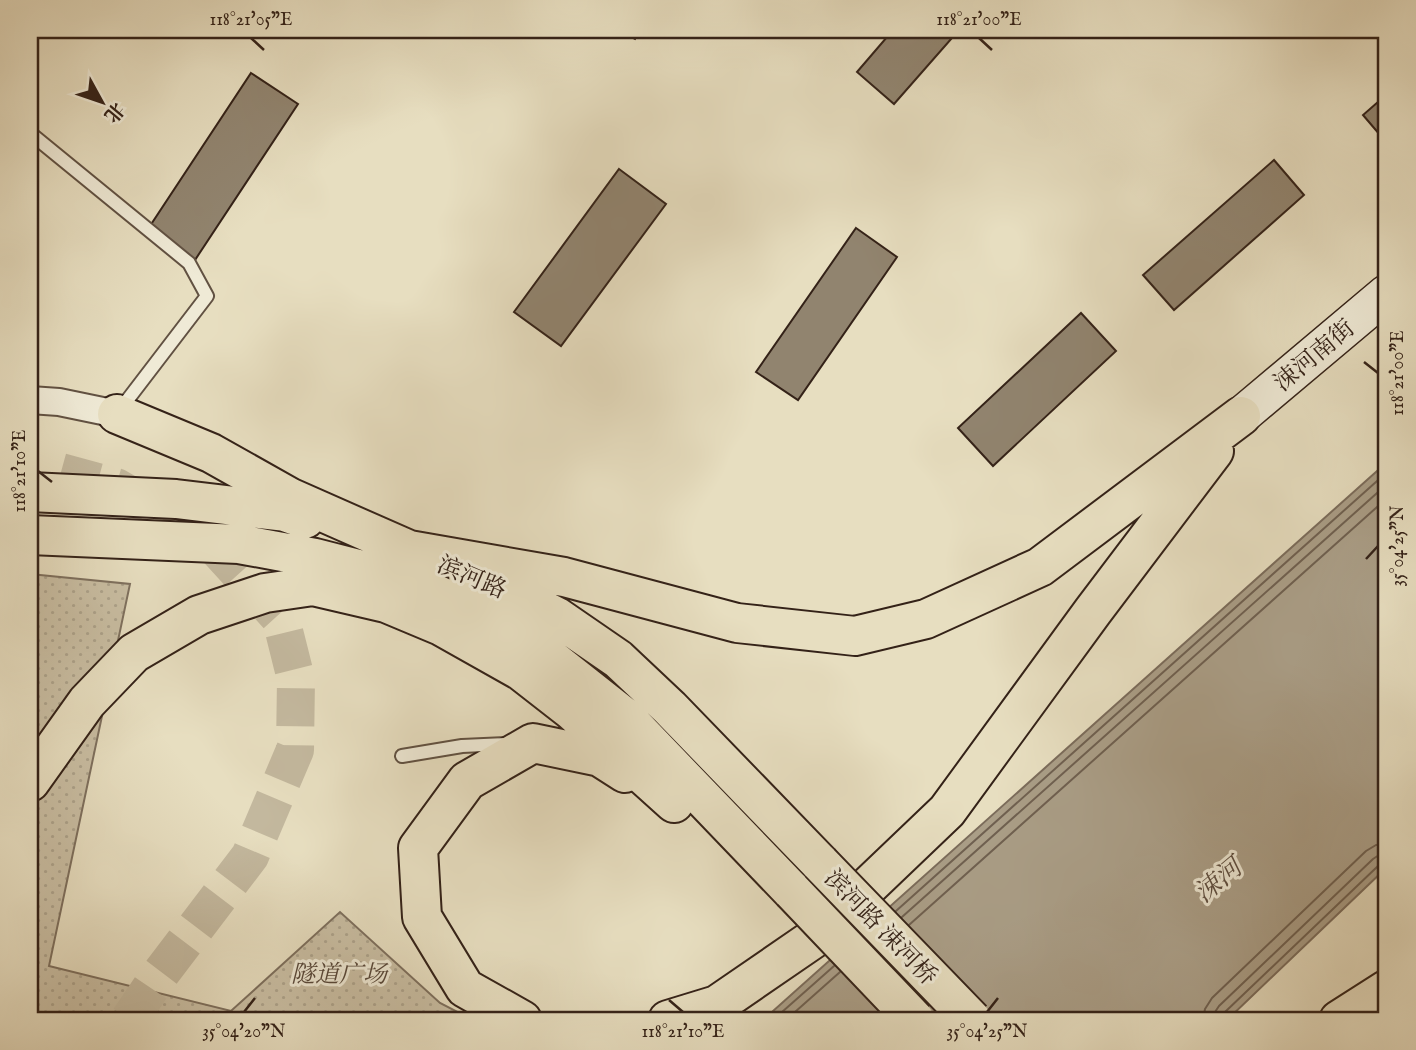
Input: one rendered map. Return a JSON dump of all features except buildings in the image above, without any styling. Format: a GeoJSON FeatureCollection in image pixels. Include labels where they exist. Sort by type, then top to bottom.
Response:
{"type":"FeatureCollection","features":[{"type":"Feature","properties":{"kind":"main road","name":"涑河南街"},"geometry":{"type":"LineString","coordinates":[[1241,416],[1386,294]]}},
{"type":"Feature","properties":{"kind":"main road"},"geometry":{"type":"LineString","coordinates":[[117,414],[211,453],[291,498],[409,550],[564,577],[737,623],[855,636],[926,619],[1040,567],[1241,416]]}},
{"type":"Feature","properties":{"kind":"main road"},"geometry":{"type":"LineString","coordinates":[[667,1020],[717,1005],[813,939],[947,811],[1093,611],[1241,416]]}},
{"type":"Feature","properties":{"kind":"main road","name":"滨河路"},"geometry":{"type":"LineString","coordinates":[[40,476],[176,499],[285,512],[409,550],[502,589],[557,617],[618,659],[670,708],[820,863]]}},
{"type":"Feature","properties":{"kind":"main road","name":"滨河路"},"geometry":{"type":"LineString","coordinates":[[30,535],[239,544],[315,558],[416,584],[492,622],[546,655],[627,719],[786,885]]}},
{"type":"Feature","properties":{"kind":"main road"},"geometry":{"type":"LineString","coordinates":[[30,782],[87,702],[134,653],[199,615],[265,593],[313,586],[386,603],[441,626],[521,671],[571,710],[674,803]]}},
{"type":"Feature","properties":{"kind":"main road"},"geometry":{"type":"LineString","coordinates":[[522,1020],[465,988],[422,917],[418,848],[467,781],[533,743],[600,757],[674,803],[786,885]]}},
{"type":"Feature","properties":{"kind":"main road","name":"滨河路 涑河桥"},"geometry":{"type":"LineString","coordinates":[[820,863],[972,1020]]}},
{"type":"Feature","properties":{"kind":"main road","name":"滨河路 涑河桥"},"geometry":{"type":"LineString","coordinates":[[786,885],[915,1020]]}},
{"type":"Feature","properties":{"kind":"main road"},"geometry":{"type":"LineString","coordinates":[[1339,1020],[1386,990]]}},
{"type":"Feature","properties":{"kind":"street"},"geometry":{"type":"LineString","coordinates":[[30,400],[59,402],[117,414]]}},
{"type":"Feature","properties":{"kind":"lane"},"geometry":{"type":"LineString","coordinates":[[30,133],[189,263],[207,296],[117,414]]}},
{"type":"Feature","properties":{"kind":"lane"},"geometry":{"type":"LineString","coordinates":[[402,757],[462,746],[533,743]]}},
{"type":"Feature","properties":{"kind":"green space","name":"隧道广场"},"geometry":{"type":"Polygon","coordinates":[[[30,574],[130,584],[49,966],[231,1011],[340,912],[440,1003],[473,1020],[30,1020],[30,574]]]}},
{"type":"Feature","properties":{"kind":"water","name":"涑河"},"geometry":{"type":"Polygon","coordinates":[[[1386,463],[1386,868],[1227,1020],[763,1020],[1386,463]]]}},
{"type":"Feature","properties":{"kind":"tunnel"},"geometry":{"type":"LineString","coordinates":[[61,472],[116,487],[211,542],[281,619],[296,679],[295,750],[250,856],[158,977],[129,1020]]}}]}
